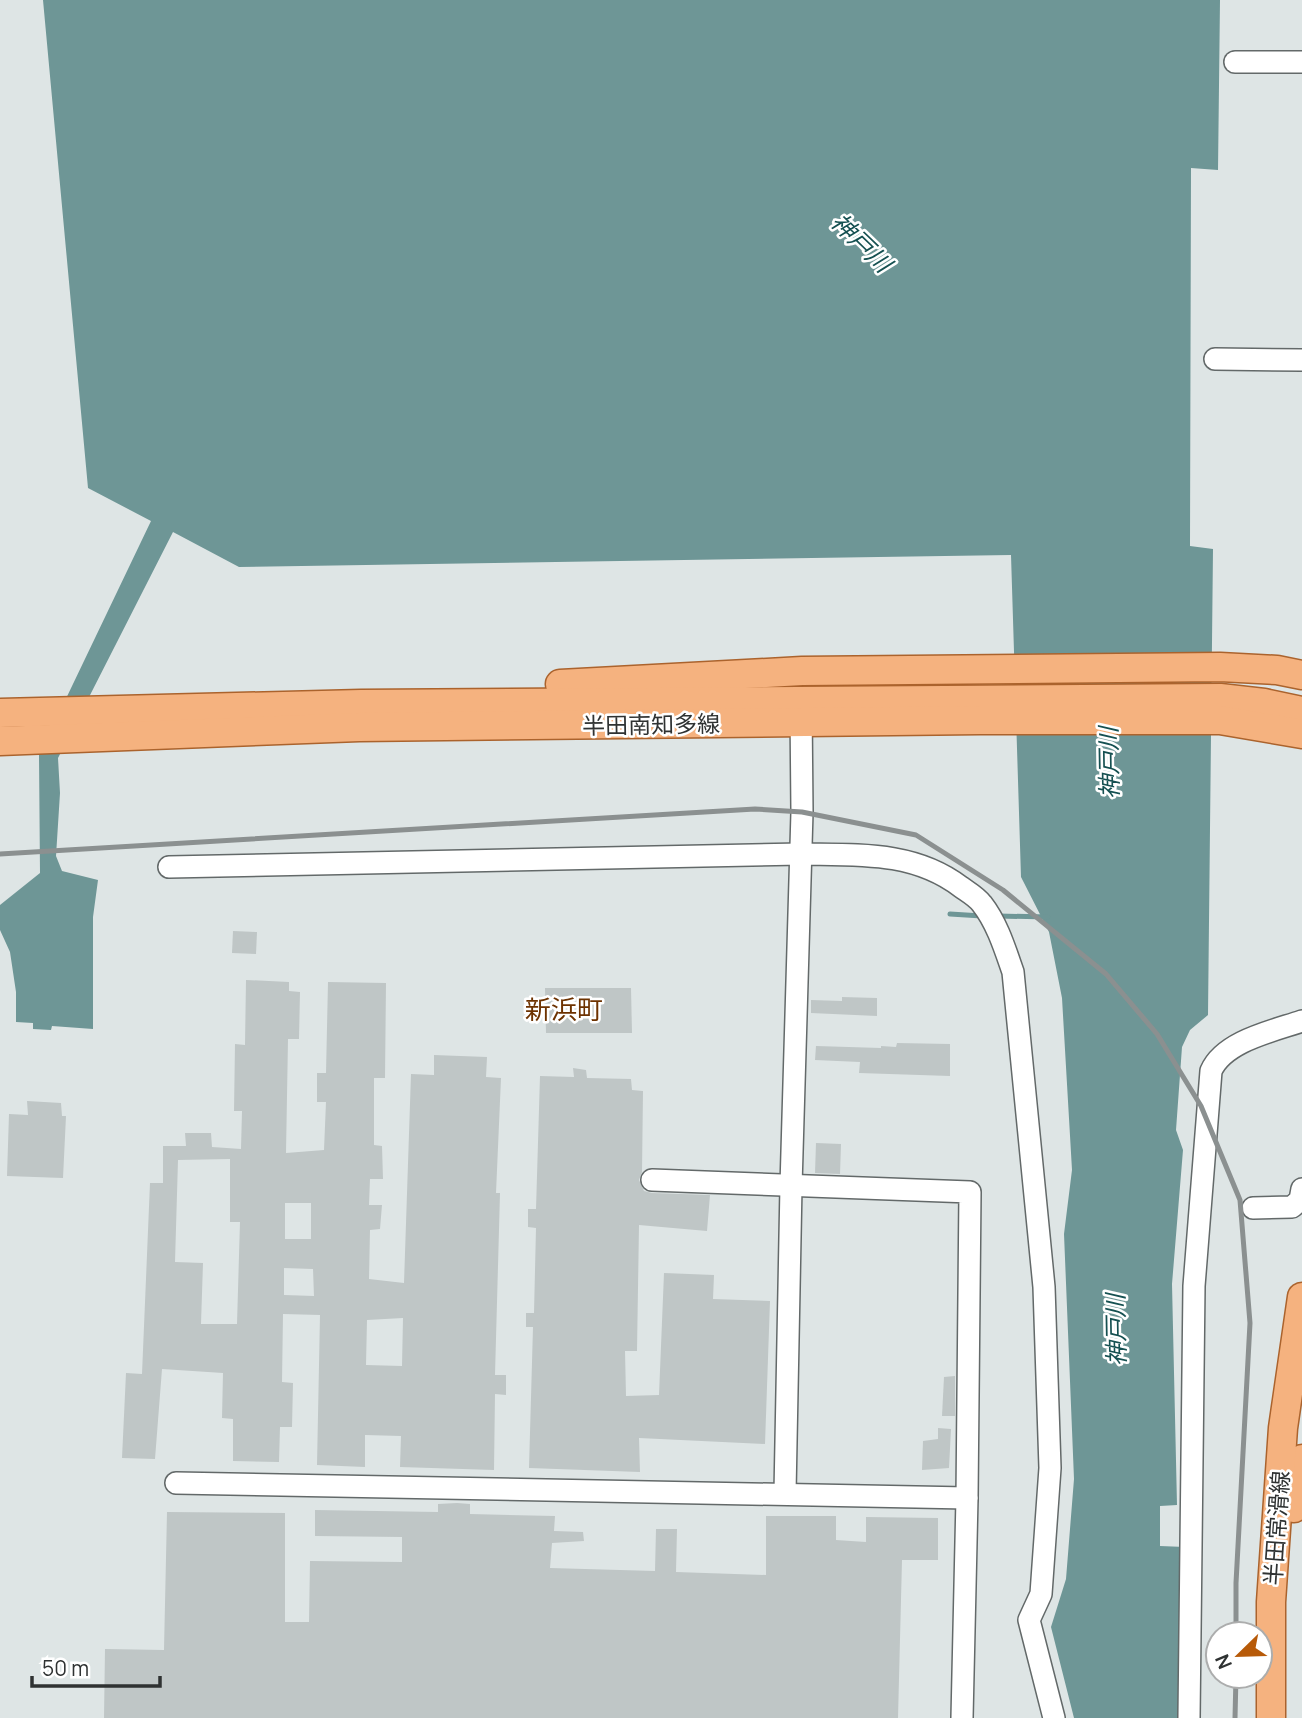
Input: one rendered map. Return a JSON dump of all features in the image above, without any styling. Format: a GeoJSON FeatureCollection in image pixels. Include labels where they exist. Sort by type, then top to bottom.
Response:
{"type":"FeatureCollection","features":[{"type":"Feature","properties":{"kind":"main road"},"geometry":{"type":"LineString","coordinates":[[360,704],[453,689],[802,671],[1220,667],[1277,670],[1302,675]]}},
{"type":"Feature","properties":{"kind":"main road","name":"半田南知多線"},"geometry":{"type":"LineString","coordinates":[[104,724],[360,704],[801,711],[1220,709],[1264,702],[1302,711]]}},
{"type":"Feature","properties":{"kind":"main road","name":"半田南知多線"},"geometry":{"type":"LineString","coordinates":[[1220,709],[1302,734]]}},
{"type":"Feature","properties":{"kind":"main road","name":"半田南知多線"},"geometry":{"type":"LineString","coordinates":[[0,713],[29,726],[104,724],[359,727],[801,711]]}},
{"type":"Feature","properties":{"kind":"main road","name":"半田南知多線"},"geometry":{"type":"LineString","coordinates":[[0,741],[29,726]]}},
{"type":"Feature","properties":{"kind":"main road","name":"半田常滑線"},"geometry":{"type":"LineString","coordinates":[[1271,1718],[1271,1602],[1283,1428],[1302,1297]]}},
{"type":"Feature","properties":{"kind":"main road","name":"半田常滑線"},"geometry":{"type":"LineString","coordinates":[[1284,1718],[1286,1597],[1302,1396]]}},
{"type":"Feature","properties":{"kind":"main road"},"geometry":{"type":"LineString","coordinates":[[1291,1525],[1302,1459]]}},
{"type":"Feature","properties":{"kind":"street"},"geometry":{"type":"LineString","coordinates":[[1235,62],[1302,62]]}},
{"type":"Feature","properties":{"kind":"street"},"geometry":{"type":"LineString","coordinates":[[1215,359],[1302,360]]}},
{"type":"Feature","properties":{"kind":"street"},"geometry":{"type":"LineString","coordinates":[[785,1493],[791,1186],[802,854],[801,711]]}},
{"type":"Feature","properties":{"kind":"street"},"geometry":{"type":"LineString","coordinates":[[169,867],[802,854],[883,855],[918,863],[953,881],[981,903],[998,932],[1013,972],[1044,1287],[1050,1468],[1041,1594],[1029,1620],[1054,1718]]}},
{"type":"Feature","properties":{"kind":"street"},"geometry":{"type":"LineString","coordinates":[[1189,1718],[1194,1286],[1211,1071],[1215,1062],[1228,1049],[1302,1021]]}},
{"type":"Feature","properties":{"kind":"street"},"geometry":{"type":"LineString","coordinates":[[652,1180],[970,1192],[968,1498],[962,1718]]}},
{"type":"Feature","properties":{"kind":"street"},"geometry":{"type":"LineString","coordinates":[[1253,1208],[1292,1207],[1300,1200],[1302,1189]]}},
{"type":"Feature","properties":{"kind":"street"},"geometry":{"type":"LineString","coordinates":[[176,1482],[968,1498]]}},
{"type":"Feature","properties":{"kind":"water","name":"神戸川"},"geometry":{"type":"Polygon","coordinates":[[[43,0],[1220,0],[1218,170],[1191,168],[1190,546],[1213,549],[1208,1015],[1190,1030],[1182,1047],[1176,1130],[1183,1150],[1172,1284],[1177,1505],[1160,1506],[1160,1546],[1185,1547],[1181,1718],[1074,1718],[1051,1627],[1066,1579],[1074,1479],[1064,1234],[1072,1170],[1062,998],[1049,932],[1021,877],[1011,555],[239,567],[173,532],[58,758],[60,793],[56,856],[62,871],[98,880],[93,917],[93,1029],[52,1026],[51,1030],[33,1029],[33,1023],[16,1022],[16,992],[10,952],[0,930],[0,905],[40,873],[39,755],[151,521],[88,488],[43,0]]]}},
{"type":"Feature","properties":{"kind":"building"},"geometry":{"type":"Polygon","coordinates":[[[233,931],[257,932],[256,954],[232,953],[233,931]]]}},
{"type":"Feature","properties":{"kind":"building"},"geometry":{"type":"Polygon","coordinates":[[[246,980],[289,982],[289,991],[300,992],[299,1039],[288,1039],[286,1153],[324,1150],[326,1102],[317,1102],[317,1073],[326,1073],[328,982],[386,983],[385,1078],[374,1078],[374,1145],[382,1146],[383,1179],[370,1179],[369,1205],[382,1205],[380,1229],[370,1230],[369,1279],[404,1283],[411,1074],[434,1075],[434,1055],[487,1057],[486,1077],[501,1078],[496,1193],[500,1193],[495,1375],[506,1375],[506,1395],[495,1394],[494,1470],[400,1467],[401,1436],[365,1435],[365,1467],[317,1465],[320,1315],[283,1314],[282,1382],[293,1383],[292,1427],[280,1427],[279,1462],[233,1461],[233,1419],[222,1418],[223,1373],[162,1369],[155,1459],[122,1458],[126,1373],[142,1374],[150,1183],[163,1183],[163,1146],[186,1146],[185,1133],[211,1133],[212,1147],[241,1149],[242,1111],[234,1111],[235,1044],[245,1045],[246,980]],[[230,1159],[178,1160],[175,1262],[203,1263],[201,1324],[237,1324],[240,1222],[230,1222],[230,1159]],[[285,1203],[285,1239],[311,1239],[311,1203],[285,1203]],[[284,1268],[284,1295],[314,1296],[313,1269],[284,1268]],[[403,1318],[367,1320],[366,1365],[402,1366],[403,1318]]]}},
{"type":"Feature","properties":{"kind":"building"},"geometry":{"type":"Polygon","coordinates":[[[545,988],[631,988],[632,1033],[546,1033],[545,988]]]}},
{"type":"Feature","properties":{"kind":"building"},"geometry":{"type":"Polygon","coordinates":[[[842,997],[877,998],[877,1016],[811,1013],[811,1000],[842,1001],[842,997]]]}},
{"type":"Feature","properties":{"kind":"building"},"geometry":{"type":"Polygon","coordinates":[[[897,1043],[950,1044],[950,1076],[859,1073],[860,1062],[815,1060],[816,1046],[881,1048],[896,1047],[897,1043]]]}},
{"type":"Feature","properties":{"kind":"building"},"geometry":{"type":"Polygon","coordinates":[[[573,1068],[586,1070],[587,1078],[631,1079],[632,1090],[643,1091],[642,1172],[639,1180],[644,1191],[710,1195],[707,1231],[639,1225],[637,1351],[625,1351],[626,1396],[659,1395],[664,1273],[714,1275],[713,1299],[770,1301],[765,1444],[639,1438],[640,1472],[529,1468],[533,1327],[526,1327],[526,1313],[534,1313],[536,1228],[528,1227],[528,1209],[536,1209],[540,1076],[574,1077],[573,1068]]]}},
{"type":"Feature","properties":{"kind":"building"},"geometry":{"type":"Polygon","coordinates":[[[27,1101],[61,1103],[62,1116],[66,1116],[63,1178],[7,1176],[9,1114],[28,1115],[27,1101]]]}},
{"type":"Feature","properties":{"kind":"building"},"geometry":{"type":"Polygon","coordinates":[[[816,1143],[841,1144],[840,1174],[815,1173],[816,1143]]]}},
{"type":"Feature","properties":{"kind":"building"},"geometry":{"type":"Polygon","coordinates":[[[955,1376],[955,1416],[942,1416],[944,1377],[955,1376]]]}},
{"type":"Feature","properties":{"kind":"building"},"geometry":{"type":"Polygon","coordinates":[[[938,1428],[951,1429],[949,1468],[922,1470],[923,1441],[938,1439],[938,1428]]]}},
{"type":"Feature","properties":{"kind":"building"},"geometry":{"type":"Polygon","coordinates":[[[438,1504],[470,1504],[470,1514],[555,1516],[554,1531],[583,1532],[584,1541],[552,1543],[550,1568],[655,1571],[656,1529],[677,1529],[676,1572],[766,1575],[766,1516],[836,1516],[836,1540],[866,1542],[866,1517],[938,1518],[938,1560],[902,1560],[898,1718],[104,1718],[105,1649],[164,1650],[167,1512],[285,1513],[285,1622],[309,1622],[310,1561],[402,1562],[402,1537],[315,1536],[315,1510],[438,1512],[438,1504]]]}},
{"type":"Feature","properties":{"kind":"waterway"},"geometry":{"type":"LineString","coordinates":[[950,914],[982,916]]}},
{"type":"Feature","properties":{"kind":"waterway"},"geometry":{"type":"LineString","coordinates":[[998,916],[1048,917]]}},
{"type":"Feature","properties":{"kind":"railway"},"geometry":{"type":"LineString","coordinates":[[0,854],[755,809],[802,812],[916,835],[1003,890],[1106,974],[1157,1034],[1201,1106],[1240,1200],[1250,1323],[1236,1620]]}},
{"type":"Feature","properties":{"kind":"railway"},"geometry":{"type":"LineString","coordinates":[[1235,1718],[1236,1690]]}},
{"type":"Feature","properties":{"kind":"district","name":"新浜町"},"geometry":{"type":"Point","coordinates":[564,1009]}}]}
